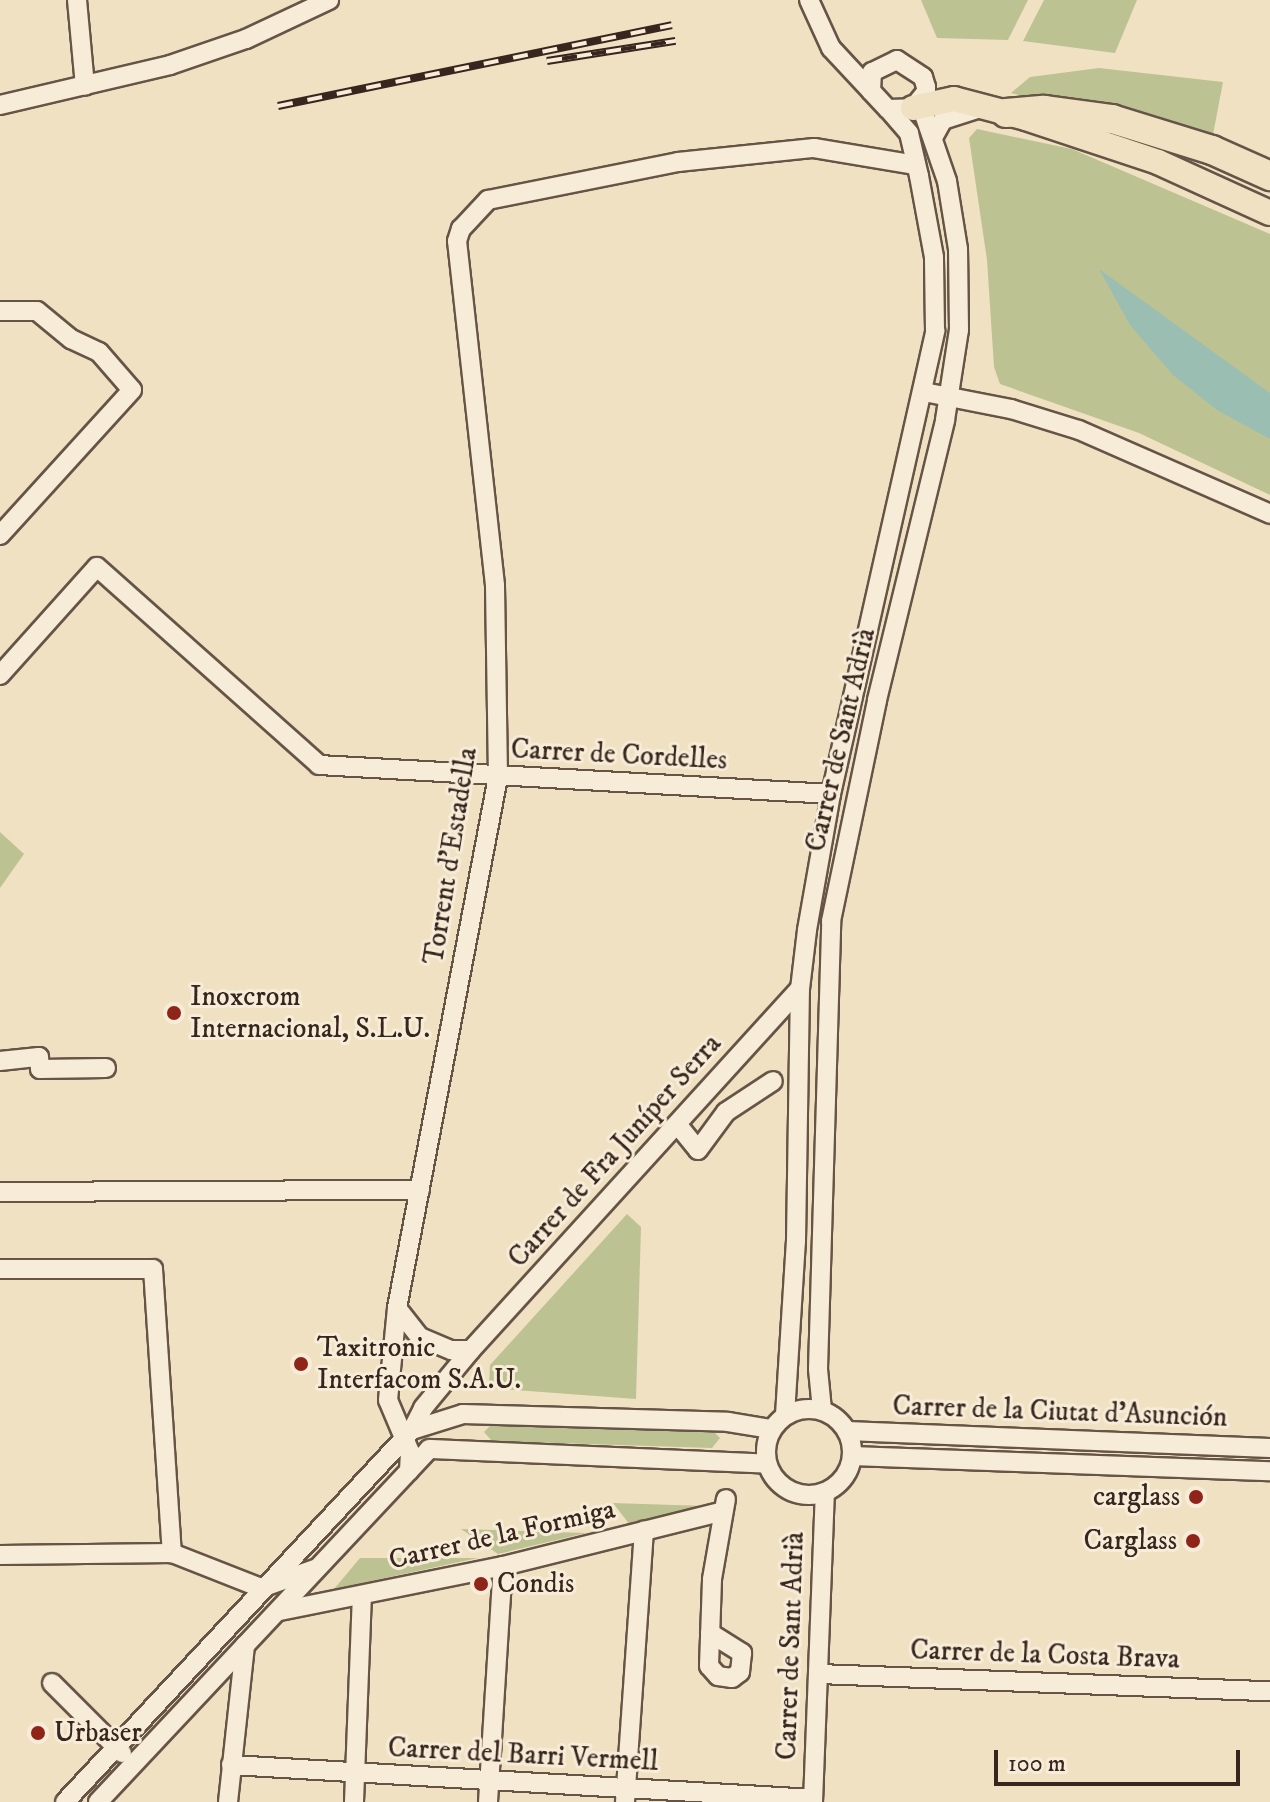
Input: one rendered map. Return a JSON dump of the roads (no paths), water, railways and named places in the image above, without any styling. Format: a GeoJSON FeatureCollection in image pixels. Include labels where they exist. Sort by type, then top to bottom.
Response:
{"type":"FeatureCollection","features":[{"type":"Feature","properties":{"kind":"highway"},"geometry":{"type":"LineString","coordinates":[[1006,113],[1044,110],[1112,119],[1212,150],[1270,176]]}},
{"type":"Feature","properties":{"kind":"main road"},"geometry":{"type":"LineString","coordinates":[[921,102],[954,99],[977,109],[1006,113],[1158,162],[1270,213]]}},
{"type":"Feature","properties":{"kind":"street"},"geometry":{"type":"LineString","coordinates":[[77,0],[85,86]]}},
{"type":"Feature","properties":{"kind":"street"},"geometry":{"type":"LineString","coordinates":[[0,105],[208,53],[329,0]]}},
{"type":"Feature","properties":{"kind":"street"},"geometry":{"type":"LineString","coordinates":[[809,0],[841,62],[888,109],[921,102],[923,77],[908,62],[892,59],[877,65],[841,62]]}},
{"type":"Feature","properties":{"kind":"street"},"geometry":{"type":"LineString","coordinates":[[871,91],[877,65]]}},
{"type":"Feature","properties":{"kind":"street","name":"Carrer de Sant Adrià"},"geometry":{"type":"LineString","coordinates":[[822,1410],[818,1369],[831,921],[877,700],[951,396],[959,330],[958,249],[934,136],[921,102]]}},
{"type":"Feature","properties":{"kind":"street","name":"Carrer de Sant Adrià"},"geometry":{"type":"LineString","coordinates":[[785,1415],[796,1241],[800,989],[831,794],[924,392],[937,296],[909,133],[888,109]]}},
{"type":"Feature","properties":{"kind":"street"},"geometry":{"type":"LineString","coordinates":[[934,136],[943,120],[977,109]]}},
{"type":"Feature","properties":{"kind":"street","name":"Torrent d'Estadella"},"geometry":{"type":"LineString","coordinates":[[409,1471],[406,1438],[388,1400],[397,1308],[498,777],[495,585],[457,241],[461,229],[488,200],[678,162],[814,148],[916,165]]}},
{"type":"Feature","properties":{"kind":"street"},"geometry":{"type":"LineString","coordinates":[[0,311],[37,311],[71,339],[99,352],[132,390],[0,535],[0,549]]}},
{"type":"Feature","properties":{"kind":"street"},"geometry":{"type":"LineString","coordinates":[[924,392],[951,396],[1079,430],[1270,514]]}},
{"type":"Feature","properties":{"kind":"street","name":"Carrer de Cordelles"},"geometry":{"type":"LineString","coordinates":[[0,675],[97,567],[319,765],[831,794]]}},
{"type":"Feature","properties":{"kind":"street","name":"Carrer de Fra Juníper Serra"},"geometry":{"type":"LineString","coordinates":[[65,1802],[256,1593],[406,1438],[423,1408],[471,1350],[800,989]]}},
{"type":"Feature","properties":{"kind":"street"},"geometry":{"type":"LineString","coordinates":[[0,1061],[39,1057],[40,1069],[106,1068]]}},
{"type":"Feature","properties":{"kind":"street"},"geometry":{"type":"LineString","coordinates":[[677,1124],[698,1150],[726,1112],[773,1081]]}},
{"type":"Feature","properties":{"kind":"street"},"geometry":{"type":"LineString","coordinates":[[0,1192],[420,1190]]}},
{"type":"Feature","properties":{"kind":"street"},"geometry":{"type":"LineString","coordinates":[[0,1269],[153,1269],[172,1553]]}},
{"type":"Feature","properties":{"kind":"street"},"geometry":{"type":"LineString","coordinates":[[397,1308],[420,1337],[451,1350],[471,1350]]}},
{"type":"Feature","properties":{"kind":"street"},"geometry":{"type":"LineString","coordinates":[[98,1802],[429,1449],[766,1464],[789,1491],[825,1492],[845,1475],[852,1456],[847,1431],[822,1410],[805,1408],[785,1415],[771,1429],[766,1464]]}},
{"type":"Feature","properties":{"kind":"street"},"geometry":{"type":"LineString","coordinates":[[406,1438],[463,1414],[728,1422],[771,1429]]}},
{"type":"Feature","properties":{"kind":"street","name":"Carrer de la Ciutat d'Asunción"},"geometry":{"type":"LineString","coordinates":[[847,1431],[1270,1448]]}},
{"type":"Feature","properties":{"kind":"street","name":"Carrer de la Ciutat d'Asunción"},"geometry":{"type":"LineString","coordinates":[[852,1456],[1270,1471]]}},
{"type":"Feature","properties":{"kind":"street","name":"Carrer de Sant Adrià"},"geometry":{"type":"LineString","coordinates":[[813,1800],[825,1492]]}},
{"type":"Feature","properties":{"kind":"street","name":"Carrer de la Formiga"},"geometry":{"type":"LineString","coordinates":[[280,1611],[503,1566],[644,1531],[724,1505],[710,1633]]}},
{"type":"Feature","properties":{"kind":"street"},"geometry":{"type":"LineString","coordinates":[[626,1795],[644,1531]]}},
{"type":"Feature","properties":{"kind":"street"},"geometry":{"type":"LineString","coordinates":[[0,1555],[172,1553],[239,1583],[256,1593],[261,1612],[224,1653],[220,1671]]}},
{"type":"Feature","properties":{"kind":"street"},"geometry":{"type":"LineString","coordinates":[[488,1802],[503,1566]]}},
{"type":"Feature","properties":{"kind":"street"},"geometry":{"type":"LineString","coordinates":[[256,1593],[317,1569]]}},
{"type":"Feature","properties":{"kind":"street"},"geometry":{"type":"LineString","coordinates":[[354,1802],[362,1595]]}},
{"type":"Feature","properties":{"kind":"street"},"geometry":{"type":"LineString","coordinates":[[228,1802],[245,1645]]}},
{"type":"Feature","properties":{"kind":"street","name":"Carrer de la Costa Brava"},"geometry":{"type":"LineString","coordinates":[[819,1674],[1270,1691]]}},
{"type":"Feature","properties":{"kind":"street"},"geometry":{"type":"LineString","coordinates":[[52,1683],[132,1764]]}},
{"type":"Feature","properties":{"kind":"street","name":"Carrer del Barri Vermell"},"geometry":{"type":"LineString","coordinates":[[231,1765],[489,1782],[626,1795],[813,1800]]}},
{"type":"Feature","properties":{"kind":"water"},"geometry":{"type":"Polygon","coordinates":[[[1099,269],[1270,393],[1270,439],[1217,410],[1173,375],[1130,325],[1099,269]]]}},
{"type":"Feature","properties":{"kind":"railway"},"geometry":{"type":"LineString","coordinates":[[278,106],[672,25]]}},
{"type":"Feature","properties":{"kind":"railway"},"geometry":{"type":"LineString","coordinates":[[547,61],[675,41]]}},
{"type":"Feature","properties":{"kind":"place","name":"Inoxcrom Internacional, S.L.U."},"geometry":{"type":"Point","coordinates":[174,1013]}},
{"type":"Feature","properties":{"kind":"place","name":"Taxitronic Interfacom S.A.U."},"geometry":{"type":"Point","coordinates":[301,1364]}},
{"type":"Feature","properties":{"kind":"place","name":"carglass"},"geometry":{"type":"Point","coordinates":[1196,1497]}},
{"type":"Feature","properties":{"kind":"place","name":"Carglass"},"geometry":{"type":"Point","coordinates":[1193,1541]}},
{"type":"Feature","properties":{"kind":"place","name":"Condis"},"geometry":{"type":"Point","coordinates":[481,1584]}},
{"type":"Feature","properties":{"kind":"place","name":"Urbaser"},"geometry":{"type":"Point","coordinates":[38,1733]}}]}
